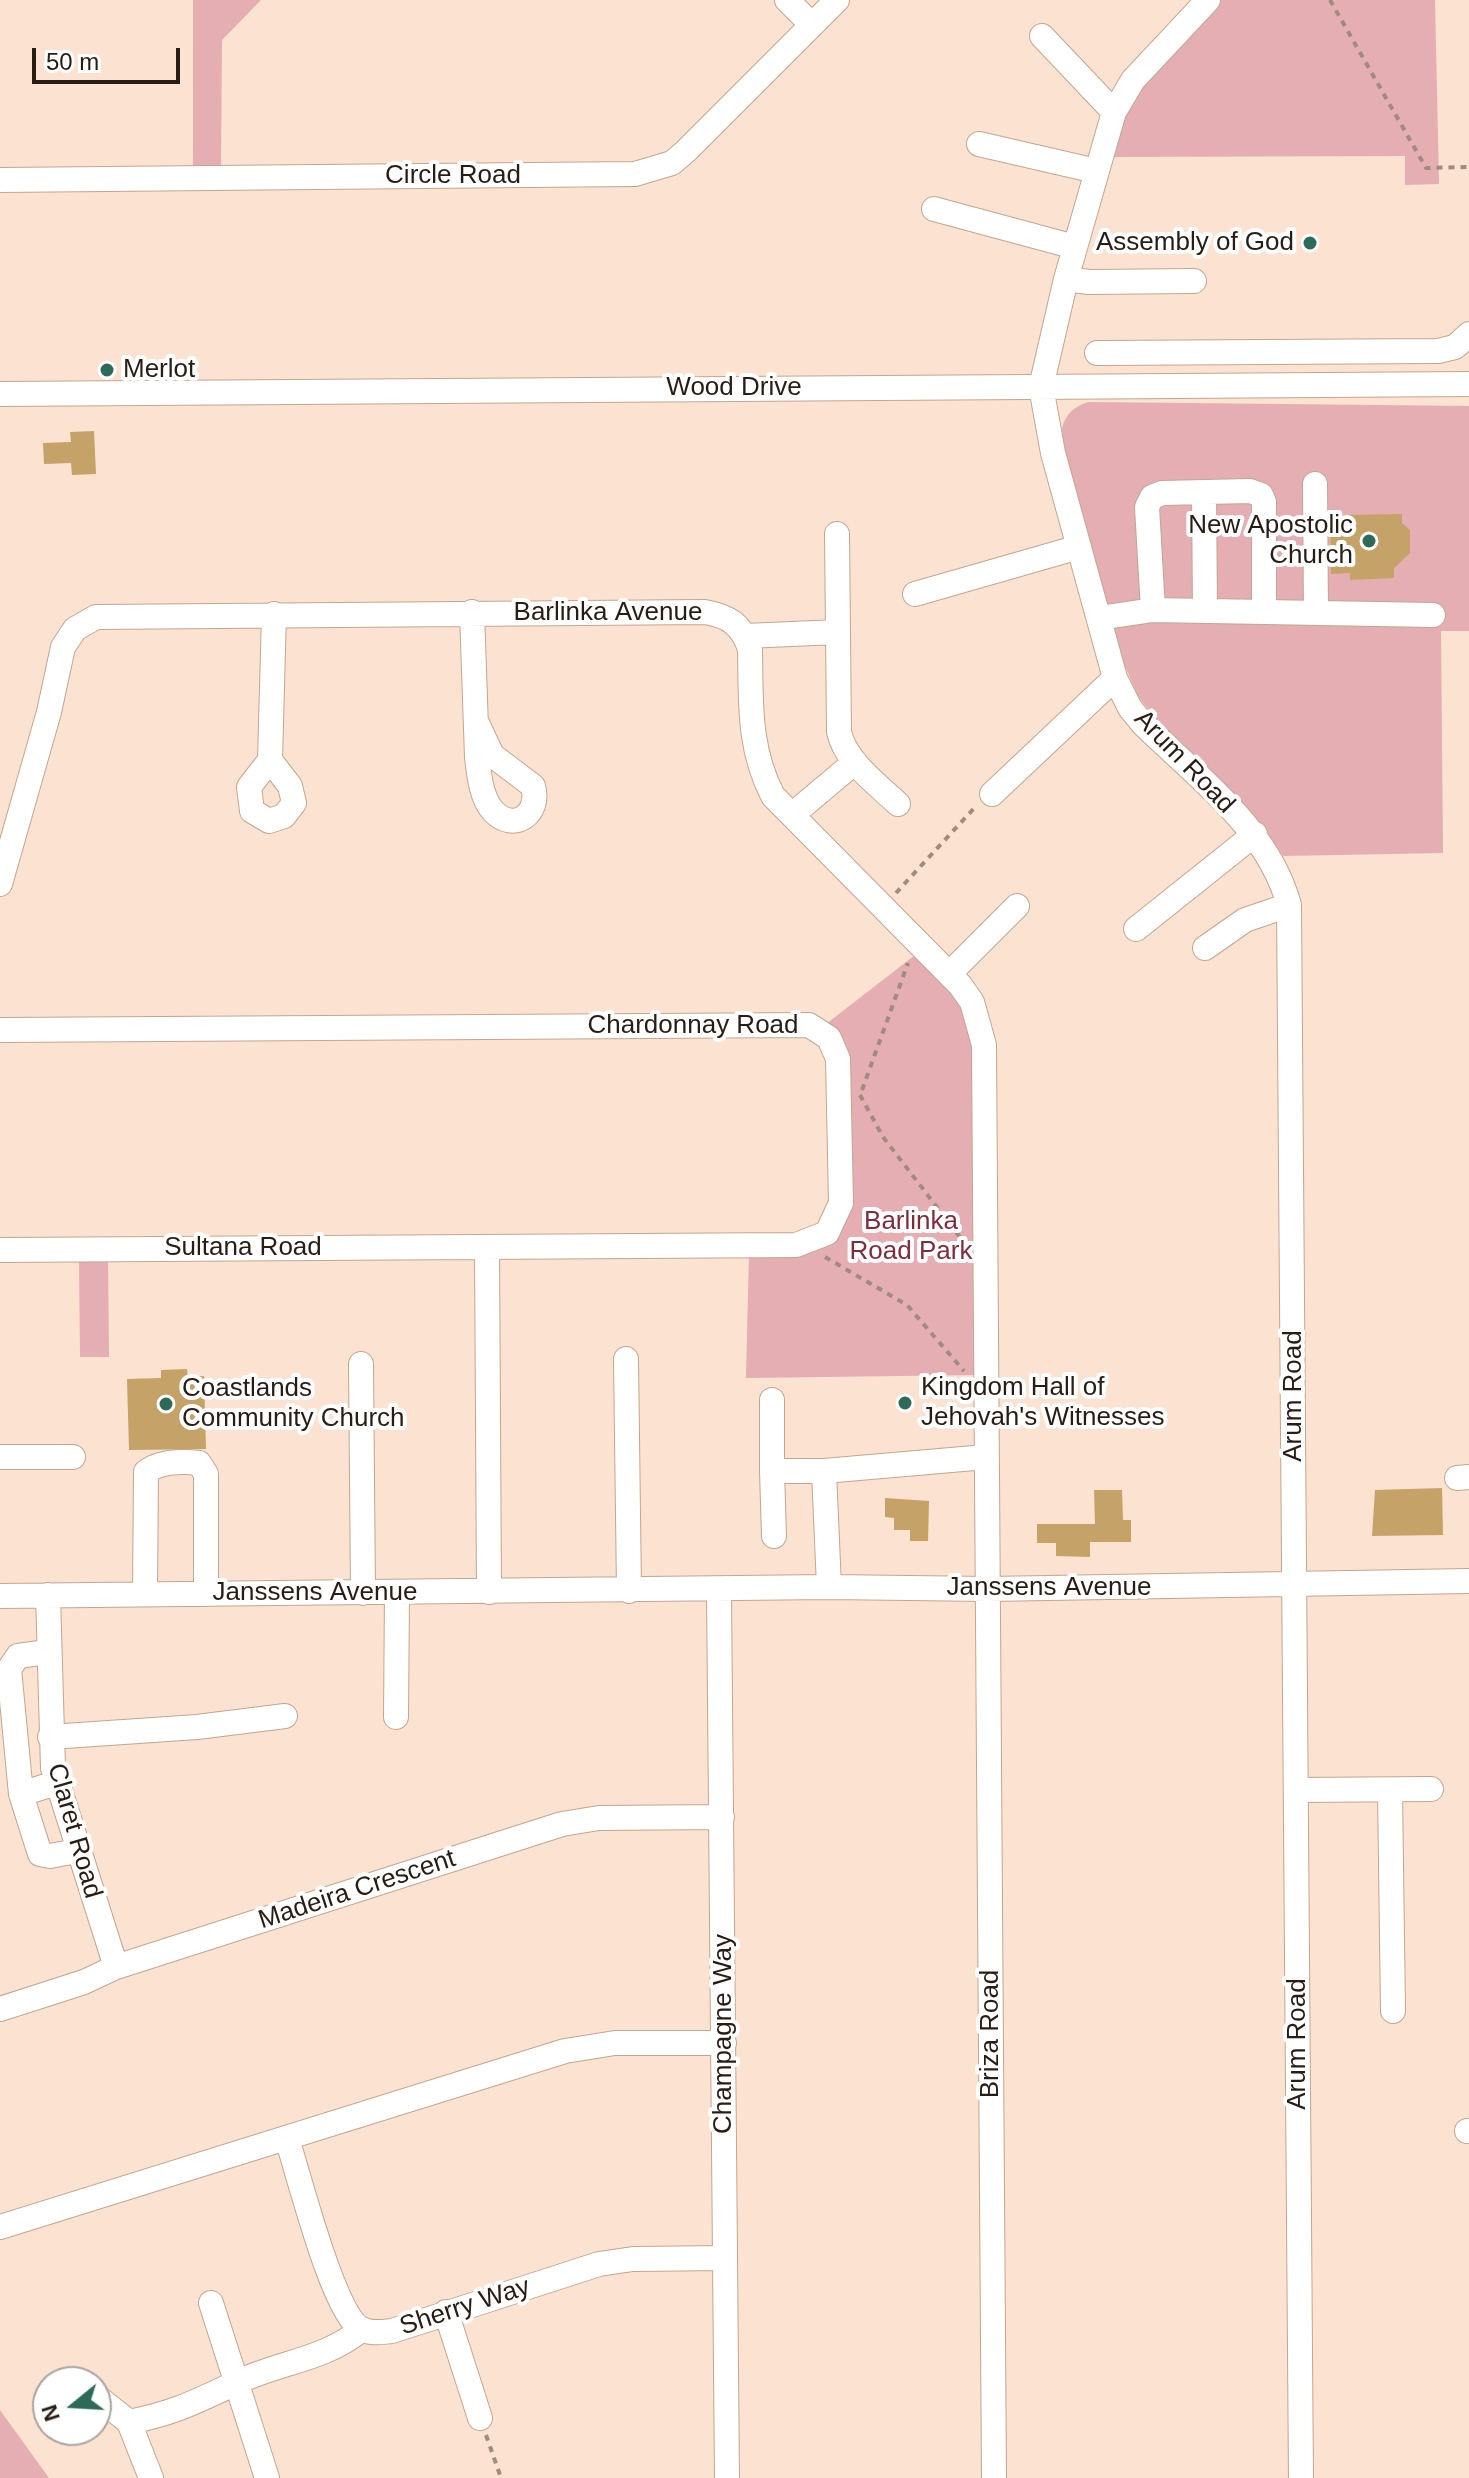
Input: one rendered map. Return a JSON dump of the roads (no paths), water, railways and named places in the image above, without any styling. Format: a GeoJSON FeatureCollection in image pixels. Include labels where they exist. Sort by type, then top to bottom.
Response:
{"type":"FeatureCollection","features":[{"type":"Feature","properties":{"kind":"street"},"geometry":{"type":"LineString","coordinates":[[787,0],[812,25]]}},
{"type":"Feature","properties":{"kind":"street","name":"Circle Road"},"geometry":{"type":"LineString","coordinates":[[0,180],[620,174],[655,171],[686,151],[837,0]]}},
{"type":"Feature","properties":{"kind":"street"},"geometry":{"type":"LineString","coordinates":[[1041,387],[1066,279],[1114,112],[1133,80],[1208,0]]}},
{"type":"Feature","properties":{"kind":"street"},"geometry":{"type":"LineString","coordinates":[[1042,36],[1114,112]]}},
{"type":"Feature","properties":{"kind":"street"},"geometry":{"type":"LineString","coordinates":[[979,144],[1096,171]]}},
{"type":"Feature","properties":{"kind":"street"},"geometry":{"type":"LineString","coordinates":[[934,209],[1075,247]]}},
{"type":"Feature","properties":{"kind":"street"},"geometry":{"type":"LineString","coordinates":[[1066,279],[1089,282],[1194,281]]}},
{"type":"Feature","properties":{"kind":"street"},"geometry":{"type":"LineString","coordinates":[[1097,353],[1438,351],[1455,347],[1469,334]]}},
{"type":"Feature","properties":{"kind":"street"},"geometry":{"type":"LineString","coordinates":[[1269,385],[1270,353]]}},
{"type":"Feature","properties":{"kind":"street","name":"Wood Drive"},"geometry":{"type":"LineString","coordinates":[[0,394],[1469,384]]}},
{"type":"Feature","properties":{"kind":"street","name":"Arum Road"},"geometry":{"type":"LineString","coordinates":[[1041,387],[1048,432],[1115,678],[1130,708],[1143,724],[1255,834],[1276,866],[1289,905],[1301,2478]]}},
{"type":"Feature","properties":{"kind":"street"},"geometry":{"type":"LineString","coordinates":[[1315,484],[1316,613]]}},
{"type":"Feature","properties":{"kind":"street"},"geometry":{"type":"LineString","coordinates":[[1204,492],[1205,611]]}},
{"type":"Feature","properties":{"kind":"street"},"geometry":{"type":"LineString","coordinates":[[1153,610],[1149,501],[1162,493],[1256,492],[1263,498],[1264,612]]}},
{"type":"Feature","properties":{"kind":"street"},"geometry":{"type":"LineString","coordinates":[[837,534],[839,732],[845,750],[898,804]]}},
{"type":"Feature","properties":{"kind":"street"},"geometry":{"type":"LineString","coordinates":[[915,594],[1079,547]]}},
{"type":"Feature","properties":{"kind":"street"},"geometry":{"type":"LineString","coordinates":[[1099,618],[1153,610],[1433,615]]}},
{"type":"Feature","properties":{"kind":"street"},"geometry":{"type":"LineString","coordinates":[[472,612],[477,723]]}},
{"type":"Feature","properties":{"kind":"street","name":"Barlinka Avenue"},"geometry":{"type":"LineString","coordinates":[[0,884],[49,712],[63,647],[75,629],[96,617],[705,612],[722,615],[735,623],[745,636]]}},
{"type":"Feature","properties":{"kind":"street"},"geometry":{"type":"LineString","coordinates":[[270,760],[274,614]]}},
{"type":"Feature","properties":{"kind":"street"},"geometry":{"type":"LineString","coordinates":[[838,632],[745,636],[750,649],[754,755],[773,796],[922,946],[972,1002],[984,1045],[988,1589]]}},
{"type":"Feature","properties":{"kind":"street"},"geometry":{"type":"LineString","coordinates":[[992,794],[1115,678]]}},
{"type":"Feature","properties":{"kind":"street"},"geometry":{"type":"LineString","coordinates":[[792,815],[855,762]]}},
{"type":"Feature","properties":{"kind":"street"},"geometry":{"type":"LineString","coordinates":[[1136,929],[1255,834]]}},
{"type":"Feature","properties":{"kind":"street"},"geometry":{"type":"LineString","coordinates":[[1205,948],[1245,920],[1289,905]]}},
{"type":"Feature","properties":{"kind":"street"},"geometry":{"type":"LineString","coordinates":[[949,974],[1017,906]]}},
{"type":"Feature","properties":{"kind":"street","name":"Chardonnay Road"},"geometry":{"type":"LineString","coordinates":[[0,1030],[801,1024],[824,1032],[834,1044],[838,1059],[839,1212],[827,1233],[805,1242],[487,1247]]}},
{"type":"Feature","properties":{"kind":"street"},"geometry":{"type":"LineString","coordinates":[[487,1247],[489,1592]]}},
{"type":"Feature","properties":{"kind":"street","name":"Sultana Road"},"geometry":{"type":"LineString","coordinates":[[0,1250],[487,1247]]}},
{"type":"Feature","properties":{"kind":"street"},"geometry":{"type":"LineString","coordinates":[[626,1359],[629,1591]]}},
{"type":"Feature","properties":{"kind":"street"},"geometry":{"type":"LineString","coordinates":[[361,1364],[363,1593]]}},
{"type":"Feature","properties":{"kind":"street"},"geometry":{"type":"LineString","coordinates":[[772,1400],[774,1536]]}},
{"type":"Feature","properties":{"kind":"street"},"geometry":{"type":"LineString","coordinates":[[0,1457],[73,1457]]}},
{"type":"Feature","properties":{"kind":"street"},"geometry":{"type":"LineString","coordinates":[[772,1471],[824,1471],[986,1457]]}},
{"type":"Feature","properties":{"kind":"street"},"geometry":{"type":"LineString","coordinates":[[145,1594],[146,1472],[162,1463],[192,1462],[199,1463],[206,1474],[206,1594]]}},
{"type":"Feature","properties":{"kind":"street"},"geometry":{"type":"LineString","coordinates":[[824,1471],[829,1587]]}},
{"type":"Feature","properties":{"kind":"street","name":"Janssens Avenue"},"geometry":{"type":"LineString","coordinates":[[0,1596],[829,1587],[988,1589],[1469,1581]]}},
{"type":"Feature","properties":{"kind":"street","name":"Briza Road"},"geometry":{"type":"LineString","coordinates":[[988,1589],[994,2478]]}},
{"type":"Feature","properties":{"kind":"street","name":"Champagne Way"},"geometry":{"type":"LineString","coordinates":[[719,1590],[727,2478]]}},
{"type":"Feature","properties":{"kind":"street"},"geometry":{"type":"LineString","coordinates":[[396,1717],[397,1592]]}},
{"type":"Feature","properties":{"kind":"street","name":"Claret Road"},"geometry":{"type":"LineString","coordinates":[[48,1595],[50,1737],[56,1783],[116,1967]]}},
{"type":"Feature","properties":{"kind":"street"},"geometry":{"type":"LineString","coordinates":[[47,1652],[18,1656],[9,1669],[21,1794],[40,1854],[50,1856],[77,1851]]}},
{"type":"Feature","properties":{"kind":"street"},"geometry":{"type":"LineString","coordinates":[[50,1737],[197,1727],[285,1716]]}},
{"type":"Feature","properties":{"kind":"street"},"geometry":{"type":"LineString","coordinates":[[21,1794],[56,1783]]}},
{"type":"Feature","properties":{"kind":"street"},"geometry":{"type":"LineString","coordinates":[[1297,1790],[1431,1789]]}},
{"type":"Feature","properties":{"kind":"street"},"geometry":{"type":"LineString","coordinates":[[1390,1790],[1393,2011]]}},
{"type":"Feature","properties":{"kind":"street","name":"Madeira Crescent"},"geometry":{"type":"LineString","coordinates":[[0,2009],[84,1982],[116,1967],[575,1821],[722,1817]]}},
{"type":"Feature","properties":{"kind":"street"},"geometry":{"type":"LineString","coordinates":[[0,2227],[588,2045],[724,2043]]}},
{"type":"Feature","properties":{"kind":"street","name":"Sherry Way"},"geometry":{"type":"LineString","coordinates":[[287,2139],[338,2297],[356,2334],[392,2331],[608,2262],[725,2258]]}},
{"type":"Feature","properties":{"kind":"street"},"geometry":{"type":"LineString","coordinates":[[211,2303],[267,2478]]}},
{"type":"Feature","properties":{"kind":"street"},"geometry":{"type":"LineString","coordinates":[[446,2312],[480,2418]]}},
{"type":"Feature","properties":{"kind":"street"},"geometry":{"type":"LineString","coordinates":[[129,2422],[197,2404],[237,2382],[322,2354],[356,2334]]}},
{"type":"Feature","properties":{"kind":"street"},"geometry":{"type":"LineString","coordinates":[[112,2409],[129,2422],[151,2478]]}},
{"type":"Feature","properties":{"kind":"place","name":"Assembly of God"},"geometry":{"type":"Point","coordinates":[1310,243]}},
{"type":"Feature","properties":{"kind":"place","name":"Merlot"},"geometry":{"type":"Point","coordinates":[107,370]}},
{"type":"Feature","properties":{"kind":"place","name":"New Apostolic Church"},"geometry":{"type":"Point","coordinates":[1369,541]}},
{"type":"Feature","properties":{"kind":"place","name":"Kingdom Hall of Jehovah's Witnesses"},"geometry":{"type":"Point","coordinates":[905,1403]}},
{"type":"Feature","properties":{"kind":"place","name":"Coastlands Community Church"},"geometry":{"type":"Point","coordinates":[166,1404]}},
{"type":"Feature","properties":{"kind":"park label","name":"Barlinka Road Park"},"geometry":{"type":"Point","coordinates":[911,1237]}}]}
